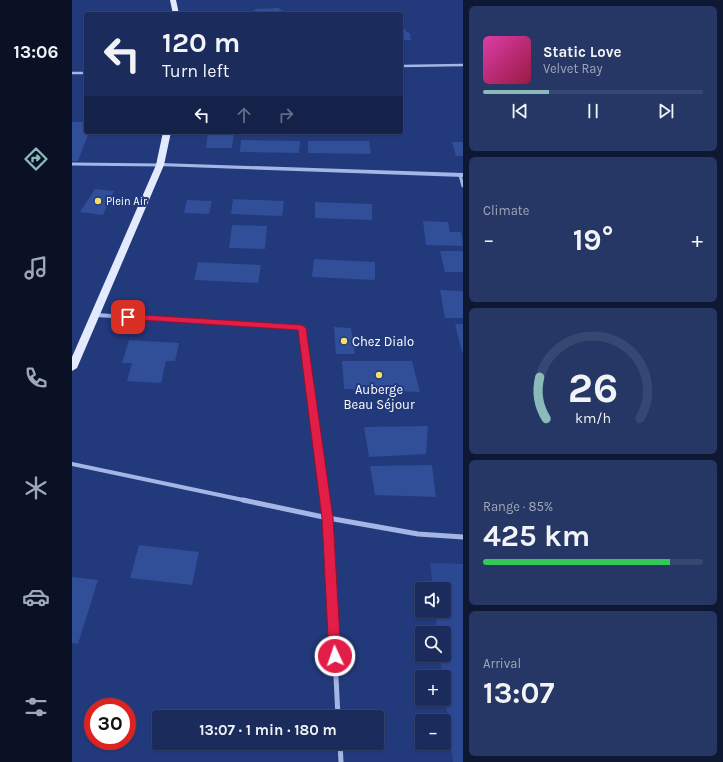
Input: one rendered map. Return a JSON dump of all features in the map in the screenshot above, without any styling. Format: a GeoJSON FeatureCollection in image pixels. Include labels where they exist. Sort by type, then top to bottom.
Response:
{"type":"FeatureCollection","features":[{"type":"Feature","properties":{"kind":"main road"},"geometry":{"type":"LineString","coordinates":[[173,0],[176,12]]}},
{"type":"Feature","properties":{"kind":"main road"},"geometry":{"type":"LineString","coordinates":[[72,368],[160,166],[167,134]]}},
{"type":"Feature","properties":{"kind":"street"},"geometry":{"type":"LineString","coordinates":[[403,66],[463,65]]}},
{"type":"Feature","properties":{"kind":"street"},"geometry":{"type":"LineString","coordinates":[[72,73],[84,73]]}},
{"type":"Feature","properties":{"kind":"street"},"geometry":{"type":"LineString","coordinates":[[72,164],[461,175],[463,186]]}},
{"type":"Feature","properties":{"kind":"street"},"geometry":{"type":"LineString","coordinates":[[96,315],[302,328],[328,518],[338,710]]}},
{"type":"Feature","properties":{"kind":"street"},"geometry":{"type":"LineString","coordinates":[[72,464],[328,518],[418,534],[463,537]]}},
{"type":"Feature","properties":{"kind":"street"},"geometry":{"type":"LineString","coordinates":[[340,750],[341,762]]}},
{"type":"Feature","properties":{"kind":"shaded area"},"geometry":{"type":"Polygon","coordinates":[[[430,563],[463,564],[463,762],[453,762],[451,746],[451,714],[447,714],[446,706],[451,706],[451,670],[442,670],[441,662],[451,662],[451,626],[437,626],[436,618],[451,618],[451,582],[432,582],[430,563]]]}},
{"type":"Feature","properties":{"kind":"building"},"geometry":{"type":"Polygon","coordinates":[[[278,8],[283,12],[254,12],[255,9],[278,8]]]}},
{"type":"Feature","properties":{"kind":"building"},"geometry":{"type":"Polygon","coordinates":[[[403,29],[406,29],[406,32],[410,33],[411,40],[403,40],[403,29]]]}},
{"type":"Feature","properties":{"kind":"building"},"geometry":{"type":"Polygon","coordinates":[[[72,122],[84,122],[84,134],[88,134],[78,161],[72,161],[72,122]]]}},
{"type":"Feature","properties":{"kind":"building"},"geometry":{"type":"Polygon","coordinates":[[[208,134],[234,134],[232,148],[206,148],[208,134]]]}},
{"type":"Feature","properties":{"kind":"building"},"geometry":{"type":"Polygon","coordinates":[[[241,140],[300,141],[299,153],[240,152],[241,140]]]}},
{"type":"Feature","properties":{"kind":"building"},"geometry":{"type":"Polygon","coordinates":[[[308,141],[369,141],[371,154],[308,153],[308,141]]]}},
{"type":"Feature","properties":{"kind":"building"},"geometry":{"type":"Polygon","coordinates":[[[452,142],[463,142],[463,156],[456,156],[452,142]]]}},
{"type":"Feature","properties":{"kind":"building","name":"Plein Air"},"geometry":{"type":"Polygon","coordinates":[[[95,189],[114,191],[103,215],[80,212],[95,189]]]}},
{"type":"Feature","properties":{"kind":"building"},"geometry":{"type":"Polygon","coordinates":[[[233,199],[284,201],[282,216],[231,214],[233,199]]]}},
{"type":"Feature","properties":{"kind":"building"},"geometry":{"type":"Polygon","coordinates":[[[187,200],[212,201],[209,214],[184,213],[187,200]]]}},
{"type":"Feature","properties":{"kind":"building"},"geometry":{"type":"Polygon","coordinates":[[[315,202],[372,204],[372,220],[315,218],[315,202]]]}},
{"type":"Feature","properties":{"kind":"building"},"geometry":{"type":"Polygon","coordinates":[[[423,221],[448,222],[450,232],[461,232],[463,246],[426,245],[423,221]]]}},
{"type":"Feature","properties":{"kind":"building"},"geometry":{"type":"Polygon","coordinates":[[[232,225],[267,226],[265,249],[229,248],[232,225]]]}},
{"type":"Feature","properties":{"kind":"building"},"geometry":{"type":"Polygon","coordinates":[[[440,251],[463,251],[463,272],[445,272],[440,251]]]}},
{"type":"Feature","properties":{"kind":"building"},"geometry":{"type":"Polygon","coordinates":[[[314,259],[375,262],[375,280],[312,277],[314,259]]]}},
{"type":"Feature","properties":{"kind":"building"},"geometry":{"type":"Polygon","coordinates":[[[198,262],[261,265],[258,283],[194,280],[198,262]]]}},
{"type":"Feature","properties":{"kind":"building"},"geometry":{"type":"Polygon","coordinates":[[[440,290],[463,291],[463,318],[445,318],[440,290]]]}},
{"type":"Feature","properties":{"kind":"building"},"geometry":{"type":"Polygon","coordinates":[[[455,324],[463,324],[463,352],[462,352],[455,324]]]}},
{"type":"Feature","properties":{"kind":"building","name":"Chez Dialo"},"geometry":{"type":"Polygon","coordinates":[[[334,327],[351,328],[355,354],[336,354],[334,327]]]}},
{"type":"Feature","properties":{"kind":"building"},"geometry":{"type":"Polygon","coordinates":[[[129,340],[179,343],[175,361],[166,361],[161,383],[127,381],[132,363],[122,363],[129,340]]]}},
{"type":"Feature","properties":{"kind":"building","name":"Auberge Beau Séjour"},"geometry":{"type":"Polygon","coordinates":[[[342,361],[412,361],[420,392],[344,389],[342,361]]]}},
{"type":"Feature","properties":{"kind":"building"},"geometry":{"type":"Polygon","coordinates":[[[428,426],[426,454],[369,457],[364,427],[428,426]]]}},
{"type":"Feature","properties":{"kind":"building"},"geometry":{"type":"Polygon","coordinates":[[[432,465],[436,497],[375,495],[370,466],[432,465]]]}},
{"type":"Feature","properties":{"kind":"building"},"geometry":{"type":"Polygon","coordinates":[[[139,545],[199,552],[192,585],[130,578],[139,545]]]}},
{"type":"Feature","properties":{"kind":"building"},"geometry":{"type":"Polygon","coordinates":[[[72,577],[98,580],[78,644],[72,643],[72,577]]]}},
{"type":"Feature","properties":{"kind":"place","name":"Plein Air"},"geometry":{"type":"Point","coordinates":[98,201]}},
{"type":"Feature","properties":{"kind":"place","name":"Chez Dialo"},"geometry":{"type":"Point","coordinates":[344,341]}},
{"type":"Feature","properties":{"kind":"place","name":"Auberge Beau Séjour"},"geometry":{"type":"Point","coordinates":[379,375]}},
{"type":"Feature","properties":{"kind":"route"},"geometry":{"type":"LineString","coordinates":[[128,317],[302,328],[328,518],[335,656]]}}]}
